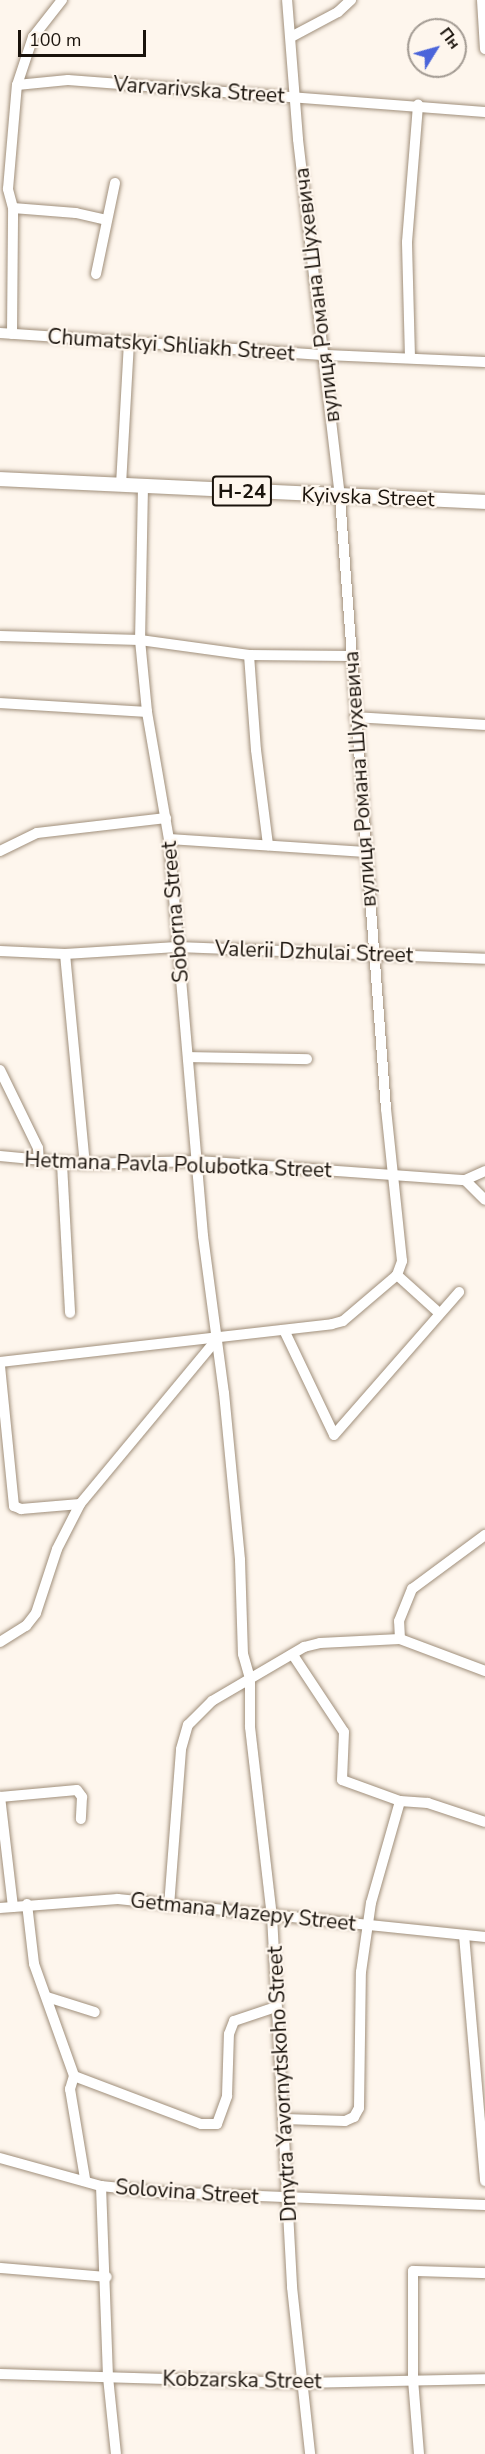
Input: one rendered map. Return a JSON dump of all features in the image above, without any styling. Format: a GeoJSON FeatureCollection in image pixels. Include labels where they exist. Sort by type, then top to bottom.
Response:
{"type":"FeatureCollection","features":[{"type":"Feature","properties":{"kind":"main road","name":"Kyivska Street"},"geometry":{"type":"LineString","coordinates":[[0,480],[485,502]]}},
{"type":"Feature","properties":{"kind":"street"},"geometry":{"type":"LineString","coordinates":[[12,334],[14,208],[4,190],[17,85],[33,37],[62,0]]}},
{"type":"Feature","properties":{"kind":"street","name":"вулиця Романа Шухевича"},"geometry":{"type":"LineString","coordinates":[[287,0],[340,497],[386,1108],[395,1176],[402,1261],[397,1275]]}},
{"type":"Feature","properties":{"kind":"street"},"geometry":{"type":"LineString","coordinates":[[291,38],[338,12],[351,0]]}},
{"type":"Feature","properties":{"kind":"street"},"geometry":{"type":"LineString","coordinates":[[482,0],[485,49]]}},
{"type":"Feature","properties":{"kind":"street","name":"Varvarivska Street"},"geometry":{"type":"LineString","coordinates":[[17,85],[68,80],[296,98],[418,104],[485,112]]}},
{"type":"Feature","properties":{"kind":"street"},"geometry":{"type":"LineString","coordinates":[[410,358],[407,242],[418,104]]}},
{"type":"Feature","properties":{"kind":"street"},"geometry":{"type":"LineString","coordinates":[[96,274],[115,183]]}},
{"type":"Feature","properties":{"kind":"street"},"geometry":{"type":"LineString","coordinates":[[14,208],[76,213],[106,220]]}},
{"type":"Feature","properties":{"kind":"street","name":"Chumatskyi Shliakh Street"},"geometry":{"type":"LineString","coordinates":[[0,333],[326,356],[485,362]]}},
{"type":"Feature","properties":{"kind":"street"},"geometry":{"type":"LineString","coordinates":[[121,485],[129,341]]}},
{"type":"Feature","properties":{"kind":"street","name":"Soborna Street"},"geometry":{"type":"LineString","coordinates":[[143,486],[140,640],[147,712],[169,838],[177,947],[217,1339]]}},
{"type":"Feature","properties":{"kind":"street"},"geometry":{"type":"LineString","coordinates":[[0,636],[140,640],[249,654],[351,656]]}},
{"type":"Feature","properties":{"kind":"street"},"geometry":{"type":"LineString","coordinates":[[249,654],[256,750],[268,845]]}},
{"type":"Feature","properties":{"kind":"street"},"geometry":{"type":"LineString","coordinates":[[0,703],[147,712]]}},
{"type":"Feature","properties":{"kind":"street"},"geometry":{"type":"LineString","coordinates":[[355,717],[485,725]]}},
{"type":"Feature","properties":{"kind":"street"},"geometry":{"type":"LineString","coordinates":[[0,851],[37,833],[166,818]]}},
{"type":"Feature","properties":{"kind":"street"},"geometry":{"type":"LineString","coordinates":[[169,838],[366,852]]}},
{"type":"Feature","properties":{"kind":"street","name":"Valerii Dzhulai Street"},"geometry":{"type":"LineString","coordinates":[[0,951],[65,954],[177,947],[485,959]]}},
{"type":"Feature","properties":{"kind":"street"},"geometry":{"type":"LineString","coordinates":[[65,954],[85,1164]]}},
{"type":"Feature","properties":{"kind":"street"},"geometry":{"type":"LineString","coordinates":[[189,1057],[307,1059]]}},
{"type":"Feature","properties":{"kind":"street"},"geometry":{"type":"LineString","coordinates":[[0,1070],[38,1148],[39,1161]]}},
{"type":"Feature","properties":{"kind":"street","name":"Hetmana Pavla Polubotka Street"},"geometry":{"type":"LineString","coordinates":[[0,1156],[62,1164],[198,1161],[465,1180],[485,1171]]}},
{"type":"Feature","properties":{"kind":"street"},"geometry":{"type":"LineString","coordinates":[[62,1164],[70,1313]]}},
{"type":"Feature","properties":{"kind":"street"},"geometry":{"type":"LineString","coordinates":[[465,1180],[485,1200]]}},
{"type":"Feature","properties":{"kind":"street"},"geometry":{"type":"LineString","coordinates":[[80,1504],[21,1509],[14,1506],[0,1364],[217,1339],[344,1321],[397,1275],[439,1313]]}},
{"type":"Feature","properties":{"kind":"street"},"geometry":{"type":"LineString","coordinates":[[284,1330],[334,1435],[459,1292]]}},
{"type":"Feature","properties":{"kind":"street"},"geometry":{"type":"LineString","coordinates":[[0,1642],[26,1626],[36,1613],[57,1549],[80,1504],[217,1339]]}},
{"type":"Feature","properties":{"kind":"street","name":"Dmytra Yavornytskoho Street"},"geometry":{"type":"LineString","coordinates":[[217,1339],[240,1560],[243,1654],[250,1678],[250,1727],[272,1917],[300,2383],[310,2454]]}},
{"type":"Feature","properties":{"kind":"street"},"geometry":{"type":"LineString","coordinates":[[400,1639],[399,1621],[412,1589],[485,1535]]}},
{"type":"Feature","properties":{"kind":"street"},"geometry":{"type":"LineString","coordinates":[[169,1906],[182,1749],[188,1725],[212,1701],[250,1678],[320,1643],[400,1639],[485,1671]]}},
{"type":"Feature","properties":{"kind":"street"},"geometry":{"type":"LineString","coordinates":[[293,1655],[344,1732],[342,1780],[400,1801],[428,1803],[485,1822]]}},
{"type":"Feature","properties":{"kind":"street"},"geometry":{"type":"LineString","coordinates":[[13,1907],[0,1797],[77,1790],[82,1797],[81,1819]]}},
{"type":"Feature","properties":{"kind":"street"},"geometry":{"type":"LineString","coordinates":[[284,2119],[345,2121],[358,2113],[361,1972],[368,1925],[400,1801]]}},
{"type":"Feature","properties":{"kind":"street","name":"Getmana Mazepy Street"},"geometry":{"type":"LineString","coordinates":[[0,1908],[87,1898],[485,1937]]}},
{"type":"Feature","properties":{"kind":"street"},"geometry":{"type":"LineString","coordinates":[[27,1904],[34,1964],[74,2076],[70,2089],[85,2179]]}},
{"type":"Feature","properties":{"kind":"street"},"geometry":{"type":"LineString","coordinates":[[464,1935],[485,2181]]}},
{"type":"Feature","properties":{"kind":"street"},"geometry":{"type":"LineString","coordinates":[[47,1997],[95,2012]]}},
{"type":"Feature","properties":{"kind":"street"},"geometry":{"type":"LineString","coordinates":[[74,2076],[201,2124],[217,2124],[227,2096],[229,2034],[234,2021],[276,2007]]}},
{"type":"Feature","properties":{"kind":"street","name":"Solovina Street"},"geometry":{"type":"LineString","coordinates":[[0,2158],[85,2179],[101,2186],[182,2194],[485,2205]]}},
{"type":"Feature","properties":{"kind":"street"},"geometry":{"type":"LineString","coordinates":[[101,2186],[107,2277],[108,2377],[116,2454]]}},
{"type":"Feature","properties":{"kind":"street"},"geometry":{"type":"LineString","coordinates":[[0,2268],[107,2277]]}},
{"type":"Feature","properties":{"kind":"street"},"geometry":{"type":"LineString","coordinates":[[419,2454],[413,2380],[413,2271],[485,2272]]}},
{"type":"Feature","properties":{"kind":"street","name":"Kobzarska Street"},"geometry":{"type":"LineString","coordinates":[[0,2374],[300,2383],[485,2379]]}}]}
